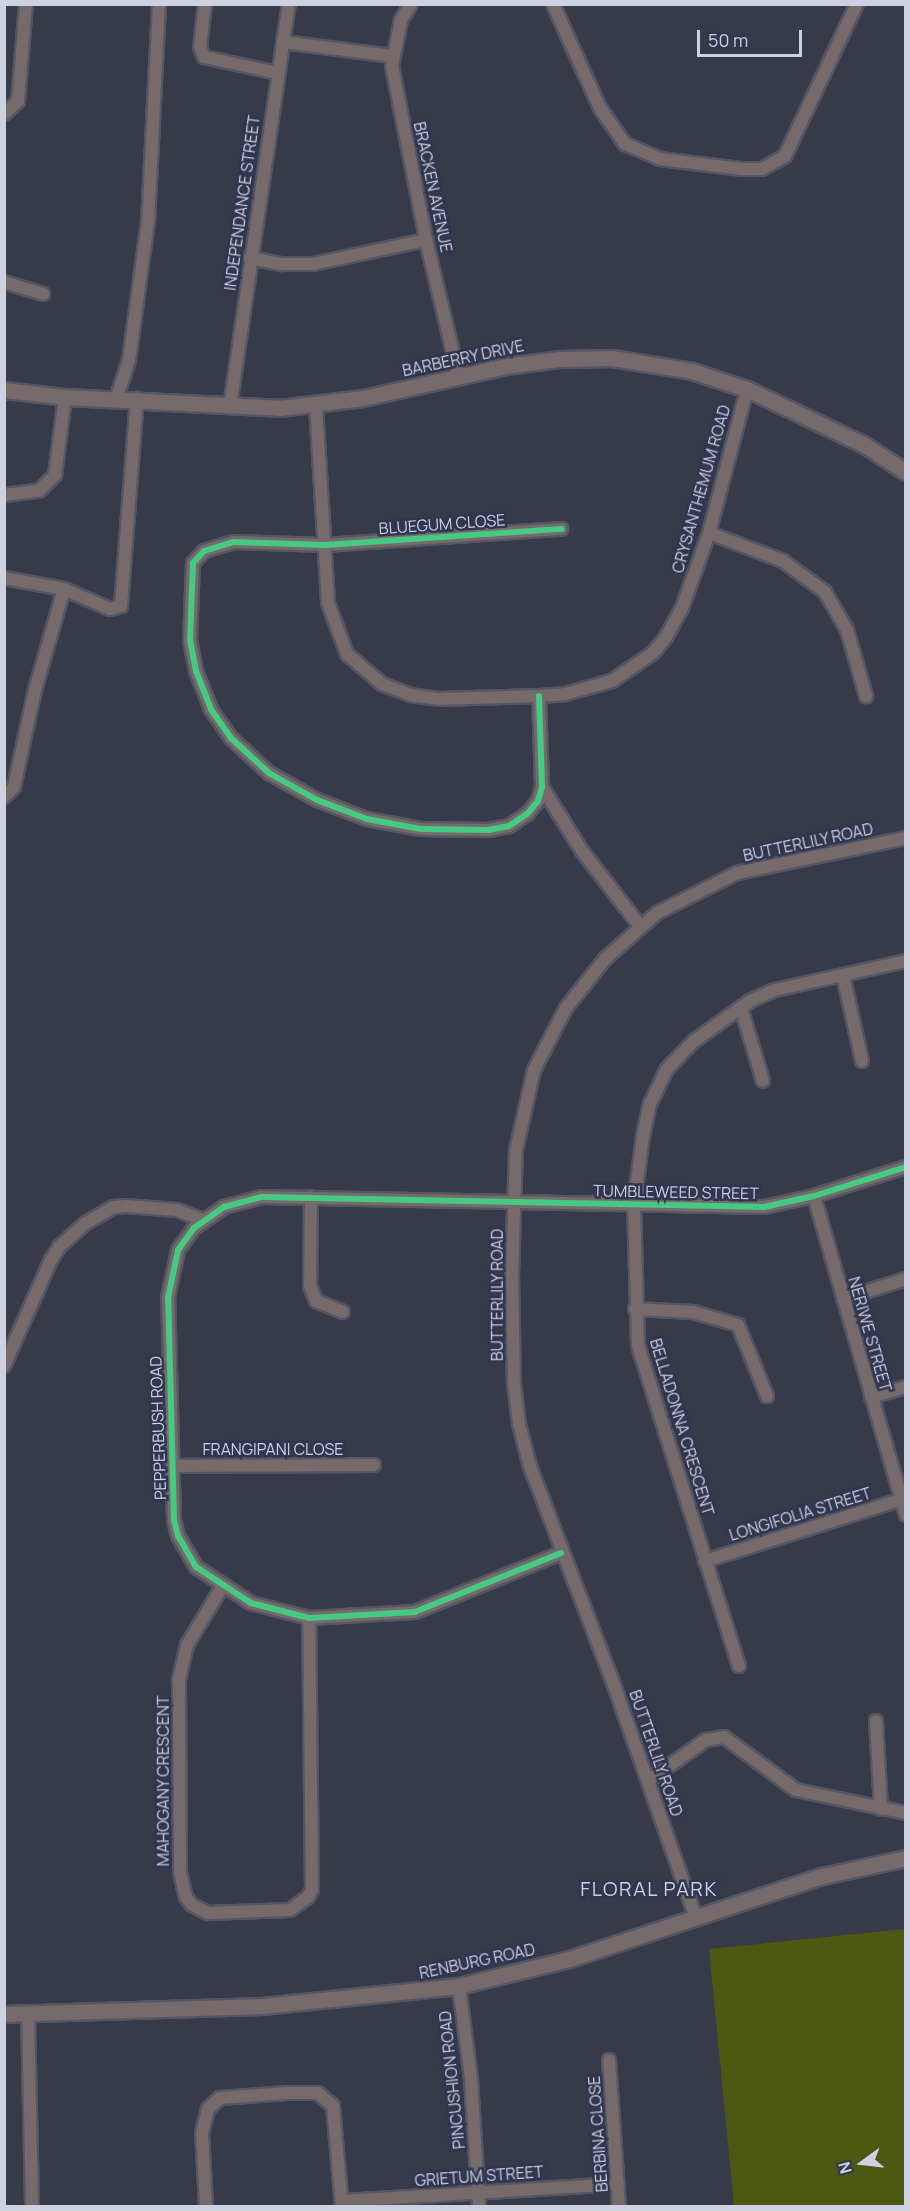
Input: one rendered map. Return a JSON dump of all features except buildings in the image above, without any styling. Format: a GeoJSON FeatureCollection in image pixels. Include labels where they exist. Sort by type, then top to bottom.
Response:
{"type":"FeatureCollection","features":[{"type":"Feature","properties":{"kind":"street"},"geometry":{"type":"LineString","coordinates":[[4,114],[18,101],[26,4]]}},
{"type":"Feature","properties":{"kind":"street"},"geometry":{"type":"LineString","coordinates":[[117,398],[129,360],[148,222],[159,4]]}},
{"type":"Feature","properties":{"kind":"street"},"geometry":{"type":"LineString","coordinates":[[205,4],[200,47],[204,57],[278,74]]}},
{"type":"Feature","properties":{"kind":"street","name":"INDEPENDANCE STREET"},"geometry":{"type":"LineString","coordinates":[[230,407],[288,4]]}},
{"type":"Feature","properties":{"kind":"street","name":"BRACKEN AVENUE"},"geometry":{"type":"LineString","coordinates":[[411,4],[401,20],[392,56],[426,240],[459,377]]}},
{"type":"Feature","properties":{"kind":"street"},"geometry":{"type":"LineString","coordinates":[[553,4],[600,108],[625,144],[660,159],[742,170],[762,169],[785,156],[857,4]]}},
{"type":"Feature","properties":{"kind":"street"},"geometry":{"type":"LineString","coordinates":[[283,42],[392,56]]}},
{"type":"Feature","properties":{"kind":"street"},"geometry":{"type":"LineString","coordinates":[[250,258],[282,264],[313,264],[426,240]]}},
{"type":"Feature","properties":{"kind":"street"},"geometry":{"type":"LineString","coordinates":[[4,282],[43,294]]}},
{"type":"Feature","properties":{"kind":"street","name":"BARBERRY DRIVE"},"geometry":{"type":"LineString","coordinates":[[4,390],[65,397],[137,399],[230,407],[316,406],[559,359],[612,358],[692,371],[747,389],[863,444],[906,472]]}},
{"type":"Feature","properties":{"kind":"street","name":"CRYSANTHEMUM ROAD"},"geometry":{"type":"LineString","coordinates":[[316,406],[328,603],[335,630],[347,654],[375,680],[410,695],[438,699],[538,696],[595,688],[628,673],[653,653],[682,608],[709,533],[747,389]]}},
{"type":"Feature","properties":{"kind":"street"},"geometry":{"type":"LineString","coordinates":[[4,495],[39,491],[55,475],[65,397]]}},
{"type":"Feature","properties":{"kind":"street"},"geometry":{"type":"LineString","coordinates":[[4,578],[64,589],[110,609],[121,606],[137,399]]}},
{"type":"Feature","properties":{"kind":"street","name":"BLUEGUM CLOSE"},"geometry":{"type":"LineString","coordinates":[[542,787],[538,801],[527,814],[509,826],[488,830],[420,829],[368,819],[317,800],[269,773],[231,738],[211,709],[196,670],[190,640],[193,563],[204,551],[219,544],[325,545],[561,529]]}},
{"type":"Feature","properties":{"kind":"street"},"geometry":{"type":"LineString","coordinates":[[709,533],[783,561],[825,592],[847,630],[866,696]]}},
{"type":"Feature","properties":{"kind":"street"},"geometry":{"type":"LineString","coordinates":[[4,797],[14,787],[35,690],[64,589]]}},
{"type":"Feature","properties":{"kind":"street"},"geometry":{"type":"LineString","coordinates":[[538,696],[542,787],[582,850],[640,926]]}},
{"type":"Feature","properties":{"kind":"street","name":"BUTTERLILY ROAD"},"geometry":{"type":"LineString","coordinates":[[696,1918],[648,1781],[530,1466],[514,1386],[513,1203],[516,1150],[527,1094],[542,1050],[566,1008],[592,975],[640,926],[688,895],[737,873],[906,838]]}},
{"type":"Feature","properties":{"kind":"street","name":"BELLADONNA CRESCENT"},"geometry":{"type":"LineString","coordinates":[[739,1666],[638,1346],[635,1309],[634,1205],[650,1104],[667,1069],[694,1041],[741,1008],[775,990],[906,961]]}},
{"type":"Feature","properties":{"kind":"street"},"geometry":{"type":"LineString","coordinates":[[843,975],[862,1061]]}},
{"type":"Feature","properties":{"kind":"street"},"geometry":{"type":"LineString","coordinates":[[741,1008],[763,1081]]}},
{"type":"Feature","properties":{"kind":"street","name":"TUMBLEWEED STREET"},"geometry":{"type":"LineString","coordinates":[[513,1203],[764,1207],[814,1196],[906,1167]]}},
{"type":"Feature","properties":{"kind":"street","name":"NERIWE STREET"},"geometry":{"type":"LineString","coordinates":[[814,1196],[871,1397],[904,1499],[906,1515]]}},
{"type":"Feature","properties":{"kind":"street"},"geometry":{"type":"LineString","coordinates":[[311,1197],[310,1286],[316,1301],[343,1312]]}},
{"type":"Feature","properties":{"kind":"street","name":"PEPPERBUSH ROAD"},"geometry":{"type":"LineString","coordinates":[[513,1203],[311,1197],[240,1201],[203,1221],[184,1240],[170,1272],[173,1466],[178,1536],[196,1567],[222,1587],[275,1612],[309,1618],[415,1612],[561,1553]]}},
{"type":"Feature","properties":{"kind":"street"},"geometry":{"type":"LineString","coordinates":[[4,1365],[51,1260],[86,1223],[114,1207],[126,1206],[177,1210],[203,1221]]}},
{"type":"Feature","properties":{"kind":"street"},"geometry":{"type":"LineString","coordinates":[[843,1299],[906,1279]]}},
{"type":"Feature","properties":{"kind":"street"},"geometry":{"type":"LineString","coordinates":[[635,1309],[693,1312],[738,1325],[767,1396]]}},
{"type":"Feature","properties":{"kind":"street"},"geometry":{"type":"LineString","coordinates":[[871,1397],[906,1387]]}},
{"type":"Feature","properties":{"kind":"street","name":"FRANGIPANI CLOSE"},"geometry":{"type":"LineString","coordinates":[[173,1466],[374,1465]]}},
{"type":"Feature","properties":{"kind":"street","name":"LONGIFOLIA STREET"},"geometry":{"type":"LineString","coordinates":[[705,1561],[904,1499]]}},
{"type":"Feature","properties":{"kind":"street","name":"MAHOGANY CRESCENT"},"geometry":{"type":"LineString","coordinates":[[222,1587],[187,1645],[179,1681],[180,1872],[186,1897],[192,1905],[208,1913],[290,1910],[308,1897],[312,1889],[309,1618]]}},
{"type":"Feature","properties":{"kind":"street"},"geometry":{"type":"LineString","coordinates":[[876,1721],[881,1809]]}},
{"type":"Feature","properties":{"kind":"street"},"geometry":{"type":"LineString","coordinates":[[648,1781],[706,1740],[724,1737],[796,1791],[906,1813]]}},
{"type":"Feature","properties":{"kind":"street","name":"RENBURG ROAD"},"geometry":{"type":"LineString","coordinates":[[4,2014],[262,2006],[459,1986],[569,1959],[822,1876],[906,1858]]}},
{"type":"Feature","properties":{"kind":"street","name":"PINCUSHION ROAD"},"geometry":{"type":"LineString","coordinates":[[459,1986],[479,2206]]}},
{"type":"Feature","properties":{"kind":"street"},"geometry":{"type":"LineString","coordinates":[[28,2013],[32,2206]]}},
{"type":"Feature","properties":{"kind":"street","name":"BERBINA CLOSE"},"geometry":{"type":"LineString","coordinates":[[609,2060],[619,2206]]}},
{"type":"Feature","properties":{"kind":"street"},"geometry":{"type":"LineString","coordinates":[[206,2206],[202,2133],[213,2103],[231,2097],[318,2093],[328,2100],[336,2115],[342,2204]]}},
{"type":"Feature","properties":{"kind":"street","name":"GRIETUM STREET"},"geometry":{"type":"LineString","coordinates":[[342,2204],[478,2192],[617,2184]]}},
{"type":"Feature","properties":{"kind":"green space"},"geometry":{"type":"Polygon","coordinates":[[[905,1929],[905,2206],[734,2206],[709,1949],[905,1929]]]}},
{"type":"Feature","properties":{"kind":"cycle path"},"geometry":{"type":"LineString","coordinates":[[539,696],[542,787],[538,801],[527,814],[509,826],[488,830],[421,829],[367,819],[317,800],[269,773],[231,738],[211,709],[196,671],[190,641],[193,563],[204,551],[234,542],[325,545],[561,529]]}},
{"type":"Feature","properties":{"kind":"cycle path"},"geometry":{"type":"LineString","coordinates":[[561,1553],[415,1612],[309,1618],[251,1603],[196,1567],[178,1536],[174,1520],[168,1298],[178,1250],[194,1228],[224,1207],[262,1197],[764,1207],[814,1196],[906,1167]]}},
{"type":"Feature","properties":{"kind":"district","name":"FLORAL PARK"},"geometry":{"type":"Point","coordinates":[649,1888]}}]}
